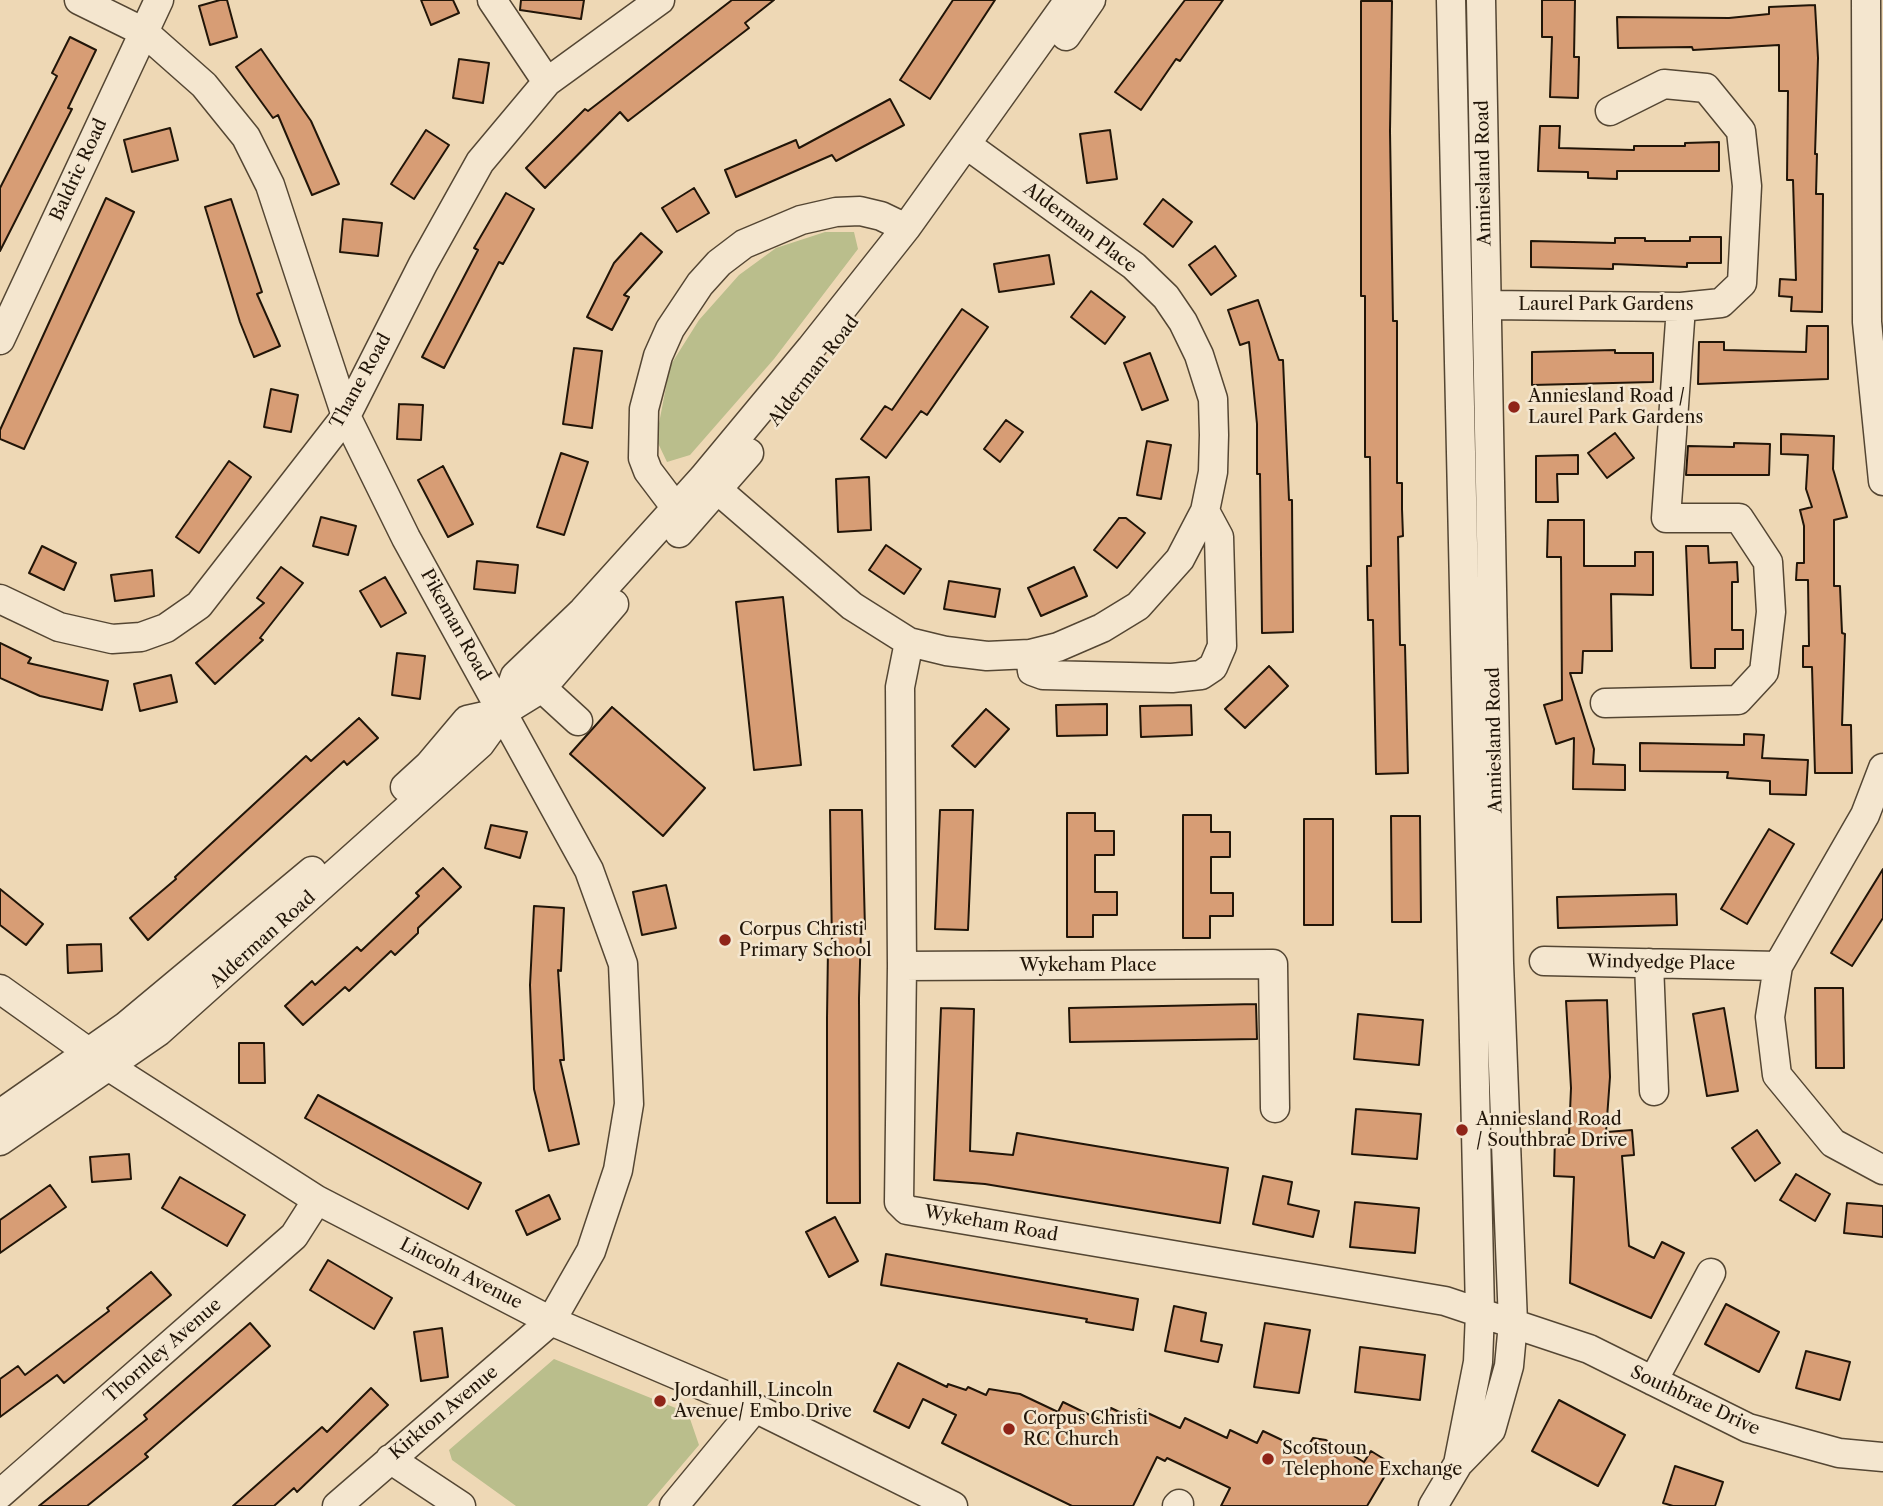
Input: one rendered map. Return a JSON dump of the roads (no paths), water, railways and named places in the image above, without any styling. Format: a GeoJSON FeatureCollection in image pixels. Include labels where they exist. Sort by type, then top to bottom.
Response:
{"type":"FeatureCollection","features":[{"type":"Feature","properties":{"kind":"street","name":"Pikeman Road"},"geometry":{"type":"LineString","coordinates":[[79,0],[144,32],[204,85],[246,137],[270,185],[346,416],[406,538],[589,870],[623,964],[629,1104],[618,1170],[591,1251],[551,1321]]}},
{"type":"Feature","properties":{"kind":"street","name":"Baldric Road"},"geometry":{"type":"LineString","coordinates":[[0,340],[159,0]]}},
{"type":"Feature","properties":{"kind":"street"},"geometry":{"type":"LineString","coordinates":[[492,0],[547,82]]}},
{"type":"Feature","properties":{"kind":"street","name":"Thane Road"},"geometry":{"type":"LineString","coordinates":[[0,599],[59,627],[88,636],[112,639],[141,637],[166,628],[199,605],[346,416],[423,264],[480,162],[547,82],[660,0]]}},
{"type":"Feature","properties":{"kind":"street","name":"Alderman Road"},"geometry":{"type":"LineString","coordinates":[[0,1114],[98,1060],[158,1032],[480,744],[503,712],[515,676],[583,611],[676,508],[811,348],[906,228],[975,150],[1069,0]]}},
{"type":"Feature","properties":{"kind":"street","name":"Alderman Road"},"geometry":{"type":"LineString","coordinates":[[503,712],[542,688],[589,631],[719,491],[1091,0]]}},
{"type":"Feature","properties":{"kind":"street","name":"Anniesland Road"},"geometry":{"type":"LineString","coordinates":[[1451,0],[1480,1312],[1478,1362],[1458,1464]]}},
{"type":"Feature","properties":{"kind":"street","name":"Anniesland Road"},"geometry":{"type":"LineString","coordinates":[[1433,1506],[1458,1464],[1491,1430],[1508,1366],[1513,1323],[1499,963],[1481,0]]}},
{"type":"Feature","properties":{"kind":"street"},"geometry":{"type":"LineString","coordinates":[[1866,0],[1867,322],[1883,481]]}},
{"type":"Feature","properties":{"kind":"street","name":"Laurel Park Gardens"},"geometry":{"type":"LineString","coordinates":[[1487,305],[1681,307],[1721,303],[1742,283],[1747,186],[1741,131],[1706,88],[1664,84],[1610,111]]}},
{"type":"Feature","properties":{"kind":"street","name":"Alderman Place"},"geometry":{"type":"LineString","coordinates":[[719,491],[852,606],[909,642],[946,651],[987,656],[1030,654],[1080,637],[1138,606],[1180,559],[1205,511],[1213,472],[1213,398],[1199,355],[1183,323],[1166,297],[1134,266],[975,150]]}},
{"type":"Feature","properties":{"kind":"street"},"geometry":{"type":"LineString","coordinates":[[676,508],[648,471],[643,458],[644,409],[651,378],[666,338],[700,284],[719,263],[744,244],[801,220],[836,212],[860,211],[881,216],[906,228]]}},
{"type":"Feature","properties":{"kind":"street"},"geometry":{"type":"LineString","coordinates":[[1605,703],[1738,701],[1764,672],[1771,612],[1768,562],[1739,518],[1666,518],[1681,307]]}},
{"type":"Feature","properties":{"kind":"street"},"geometry":{"type":"LineString","coordinates":[[1463,509],[1491,505]]}},
{"type":"Feature","properties":{"kind":"street"},"geometry":{"type":"LineString","coordinates":[[1030,654],[1032,671],[1043,675],[1172,678],[1201,675],[1213,667],[1222,646],[1219,537],[1205,511]]}},
{"type":"Feature","properties":{"kind":"street","name":"Wykeham Road"},"geometry":{"type":"LineString","coordinates":[[909,642],[900,687],[902,966],[899,1202],[907,1210],[1431,1299],[1513,1323]]}},
{"type":"Feature","properties":{"kind":"street"},"geometry":{"type":"LineString","coordinates":[[542,688],[578,721]]}},
{"type":"Feature","properties":{"kind":"street"},"geometry":{"type":"LineString","coordinates":[[1883,768],[1865,815],[1778,966],[1770,1017],[1777,1075],[1833,1143],[1883,1170]]}},
{"type":"Feature","properties":{"kind":"street","name":"Windyedge Place"},"geometry":{"type":"LineString","coordinates":[[1544,961],[1778,966]]}},
{"type":"Feature","properties":{"kind":"street"},"geometry":{"type":"LineString","coordinates":[[1649,963],[1654,1091]]}},
{"type":"Feature","properties":{"kind":"street","name":"Wykeham Place"},"geometry":{"type":"LineString","coordinates":[[902,966],[1273,964],[1275,1108]]}},
{"type":"Feature","properties":{"kind":"street","name":"Lincoln Avenue"},"geometry":{"type":"LineString","coordinates":[[0,989],[98,1060],[317,1200],[551,1321],[755,1408],[953,1506]]}},
{"type":"Feature","properties":{"kind":"street","name":"Alderman Road"},"geometry":{"type":"LineString","coordinates":[[0,1141],[98,1060]]}},
{"type":"Feature","properties":{"kind":"street","name":"Thornley Avenue"},"geometry":{"type":"LineString","coordinates":[[0,1494],[294,1236],[317,1200]]}},
{"type":"Feature","properties":{"kind":"street"},"geometry":{"type":"LineString","coordinates":[[1653,1381],[1711,1273]]}},
{"type":"Feature","properties":{"kind":"street","name":"Kirkton Avenue"},"geometry":{"type":"LineString","coordinates":[[337,1506],[551,1321]]}},
{"type":"Feature","properties":{"kind":"street","name":"Southbrae Drive"},"geometry":{"type":"LineString","coordinates":[[1513,1323],[1589,1349],[1723,1418],[1778,1439],[1839,1453],[1883,1457]]}},
{"type":"Feature","properties":{"kind":"street"},"geometry":{"type":"LineString","coordinates":[[674,1506],[755,1408]]}},
{"type":"Feature","properties":{"kind":"street"},"geometry":{"type":"LineString","coordinates":[[390,1459],[461,1506]]}},
{"type":"Feature","properties":{"kind":"place","name":"Anniesland Road / Laurel Park Gardens"},"geometry":{"type":"Point","coordinates":[1514,407]}},
{"type":"Feature","properties":{"kind":"place","name":"Corpus Christi Primary School"},"geometry":{"type":"Point","coordinates":[725,940]}},
{"type":"Feature","properties":{"kind":"place","name":"Anniesland Road / Southbrae Drive"},"geometry":{"type":"Point","coordinates":[1462,1130]}},
{"type":"Feature","properties":{"kind":"place","name":"Jordanhill, Lincoln Avenue/ Embo Drive"},"geometry":{"type":"Point","coordinates":[660,1401]}},
{"type":"Feature","properties":{"kind":"place","name":"Corpus Christi RC Church"},"geometry":{"type":"Point","coordinates":[1009,1429]}},
{"type":"Feature","properties":{"kind":"place","name":"Scotstoun Telephone Exchange"},"geometry":{"type":"Point","coordinates":[1268,1459]}}]}
